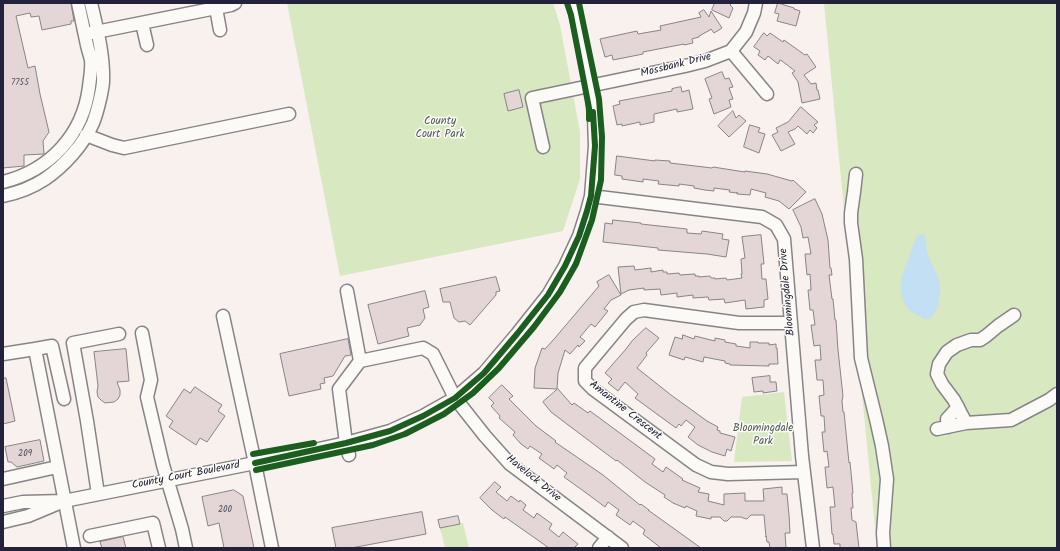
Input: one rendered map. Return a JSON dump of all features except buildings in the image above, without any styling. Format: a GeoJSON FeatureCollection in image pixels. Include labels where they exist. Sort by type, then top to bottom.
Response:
{"type":"FeatureCollection","features":[{"type":"Feature","properties":{"kind":"street"},"geometry":{"type":"LineString","coordinates":[[3,182],[33,170],[52,158],[65,144],[82,119],[89,93],[91,60],[78,3]]}},
{"type":"Feature","properties":{"kind":"street"},"geometry":{"type":"LineString","coordinates":[[3,196],[12,194],[45,180],[68,159],[93,123],[103,82],[102,56],[91,3]]}},
{"type":"Feature","properties":{"kind":"street"},"geometry":{"type":"LineString","coordinates":[[85,34],[235,3]]}},
{"type":"Feature","properties":{"kind":"street","name":"County Court Boulevard"},"geometry":{"type":"LineString","coordinates":[[3,506],[23,502],[64,501],[346,443],[390,431],[423,416],[455,398],[484,373],[548,295],[565,266],[579,236],[591,196],[595,146],[591,85],[572,3]]}},
{"type":"Feature","properties":{"kind":"street"},"geometry":{"type":"LineString","coordinates":[[756,3],[754,13],[746,32],[731,51],[767,94]]}},
{"type":"Feature","properties":{"kind":"street"},"geometry":{"type":"LineString","coordinates":[[216,8],[220,30]]}},
{"type":"Feature","properties":{"kind":"street"},"geometry":{"type":"LineString","coordinates":[[142,23],[147,45]]}},
{"type":"Feature","properties":{"kind":"street","name":"Mossbank Drive"},"geometry":{"type":"LineString","coordinates":[[543,147],[532,98],[705,61],[731,51]]}},
{"type":"Feature","properties":{"kind":"street"},"geometry":{"type":"LineString","coordinates":[[86,135],[112,146],[124,148],[289,114]]}},
{"type":"Feature","properties":{"kind":"street"},"geometry":{"type":"LineString","coordinates":[[856,174],[851,213],[856,258],[861,358],[881,439],[887,480],[883,533],[884,548]]}},
{"type":"Feature","properties":{"kind":"street","name":"Bloomingdale Drive"},"geometry":{"type":"LineString","coordinates":[[591,196],[762,217],[776,225],[784,239],[804,472],[813,548]]}},
{"type":"Feature","properties":{"kind":"street"},"geometry":{"type":"LineString","coordinates":[[347,291],[360,360],[339,389],[349,455]]}},
{"type":"Feature","properties":{"kind":"street","name":"Amantine Crescent"},"geometry":{"type":"LineString","coordinates":[[791,323],[740,323],[644,310],[634,312],[626,319],[585,368],[585,381],[593,389],[696,465],[711,472],[728,474],[804,472]]}},
{"type":"Feature","properties":{"kind":"street"},"geometry":{"type":"LineString","coordinates":[[966,423],[958,406],[942,384],[937,374],[938,364],[947,352],[957,344],[971,340],[980,340],[1014,315]]}},
{"type":"Feature","properties":{"kind":"street"},"geometry":{"type":"LineString","coordinates":[[222,316],[272,548]]}},
{"type":"Feature","properties":{"kind":"street"},"geometry":{"type":"LineString","coordinates":[[98,494],[73,343],[119,334]]}},
{"type":"Feature","properties":{"kind":"street"},"geometry":{"type":"LineString","coordinates":[[142,334],[152,380],[147,397],[163,465],[182,529],[183,548]]}},
{"type":"Feature","properties":{"kind":"street"},"geometry":{"type":"LineString","coordinates":[[3,354],[52,346],[64,399]]}},
{"type":"Feature","properties":{"kind":"street","name":"Havelock Drive"},"geometry":{"type":"LineString","coordinates":[[360,360],[422,348],[433,354],[455,398],[485,436],[510,464],[622,548]]}},
{"type":"Feature","properties":{"kind":"street"},"geometry":{"type":"LineString","coordinates":[[35,349],[74,548]]}},
{"type":"Feature","properties":{"kind":"street"},"geometry":{"type":"LineString","coordinates":[[958,406],[947,419],[942,428],[966,423],[1011,420],[1049,400],[1057,394]]}},
{"type":"Feature","properties":{"kind":"street"},"geometry":{"type":"LineString","coordinates":[[3,479],[58,467]]}},
{"type":"Feature","properties":{"kind":"street","name":"County Court Boulevard"},"geometry":{"type":"LineString","coordinates":[[3,522],[28,516],[64,501]]}},
{"type":"Feature","properties":{"kind":"street"},"geometry":{"type":"LineString","coordinates":[[90,536],[153,522],[159,548]]}},
{"type":"Feature","properties":{"kind":"street"},"geometry":{"type":"LineString","coordinates":[[600,548],[608,537]]}},
{"type":"Feature","properties":{"kind":"green space","name":"County Court Park"},"geometry":{"type":"Polygon","coordinates":[[[287,3],[553,3],[560,25],[580,132],[580,179],[563,231],[340,276],[287,3]]]}},
{"type":"Feature","properties":{"kind":"green space"},"geometry":{"type":"Polygon","coordinates":[[[824,3],[1057,3],[1057,548],[877,548],[824,3]]]}},
{"type":"Feature","properties":{"kind":"green space","name":"Bloomingdale Park"},"geometry":{"type":"Polygon","coordinates":[[[784,392],[792,461],[734,462],[742,397],[784,392]]]}},
{"type":"Feature","properties":{"kind":"green space"},"geometry":{"type":"Polygon","coordinates":[[[463,523],[469,548],[445,548],[440,528],[463,523]]]}},
{"type":"Feature","properties":{"kind":"water"},"geometry":{"type":"Polygon","coordinates":[[[924,234],[928,255],[940,287],[937,308],[932,316],[927,319],[920,317],[907,308],[901,291],[902,276],[915,241],[918,235],[924,234]]]}},
{"type":"Feature","properties":{"kind":"cycle path"},"geometry":{"type":"LineString","coordinates":[[567,3],[571,15],[589,108],[589,119]]}},
{"type":"Feature","properties":{"kind":"cycle path"},"geometry":{"type":"LineString","coordinates":[[256,470],[373,445],[405,434],[444,414],[473,393],[499,368],[534,327],[560,292],[576,264],[592,220],[601,180],[602,137],[599,99],[579,3]]}},
{"type":"Feature","properties":{"kind":"cycle path"},"geometry":{"type":"LineString","coordinates":[[255,463],[346,443],[390,431],[423,416],[455,398],[484,373],[548,295],[565,266],[579,236],[591,196],[595,146],[593,112]]}},
{"type":"Feature","properties":{"kind":"cycle path"},"geometry":{"type":"LineString","coordinates":[[253,454],[314,443]]}}]}
